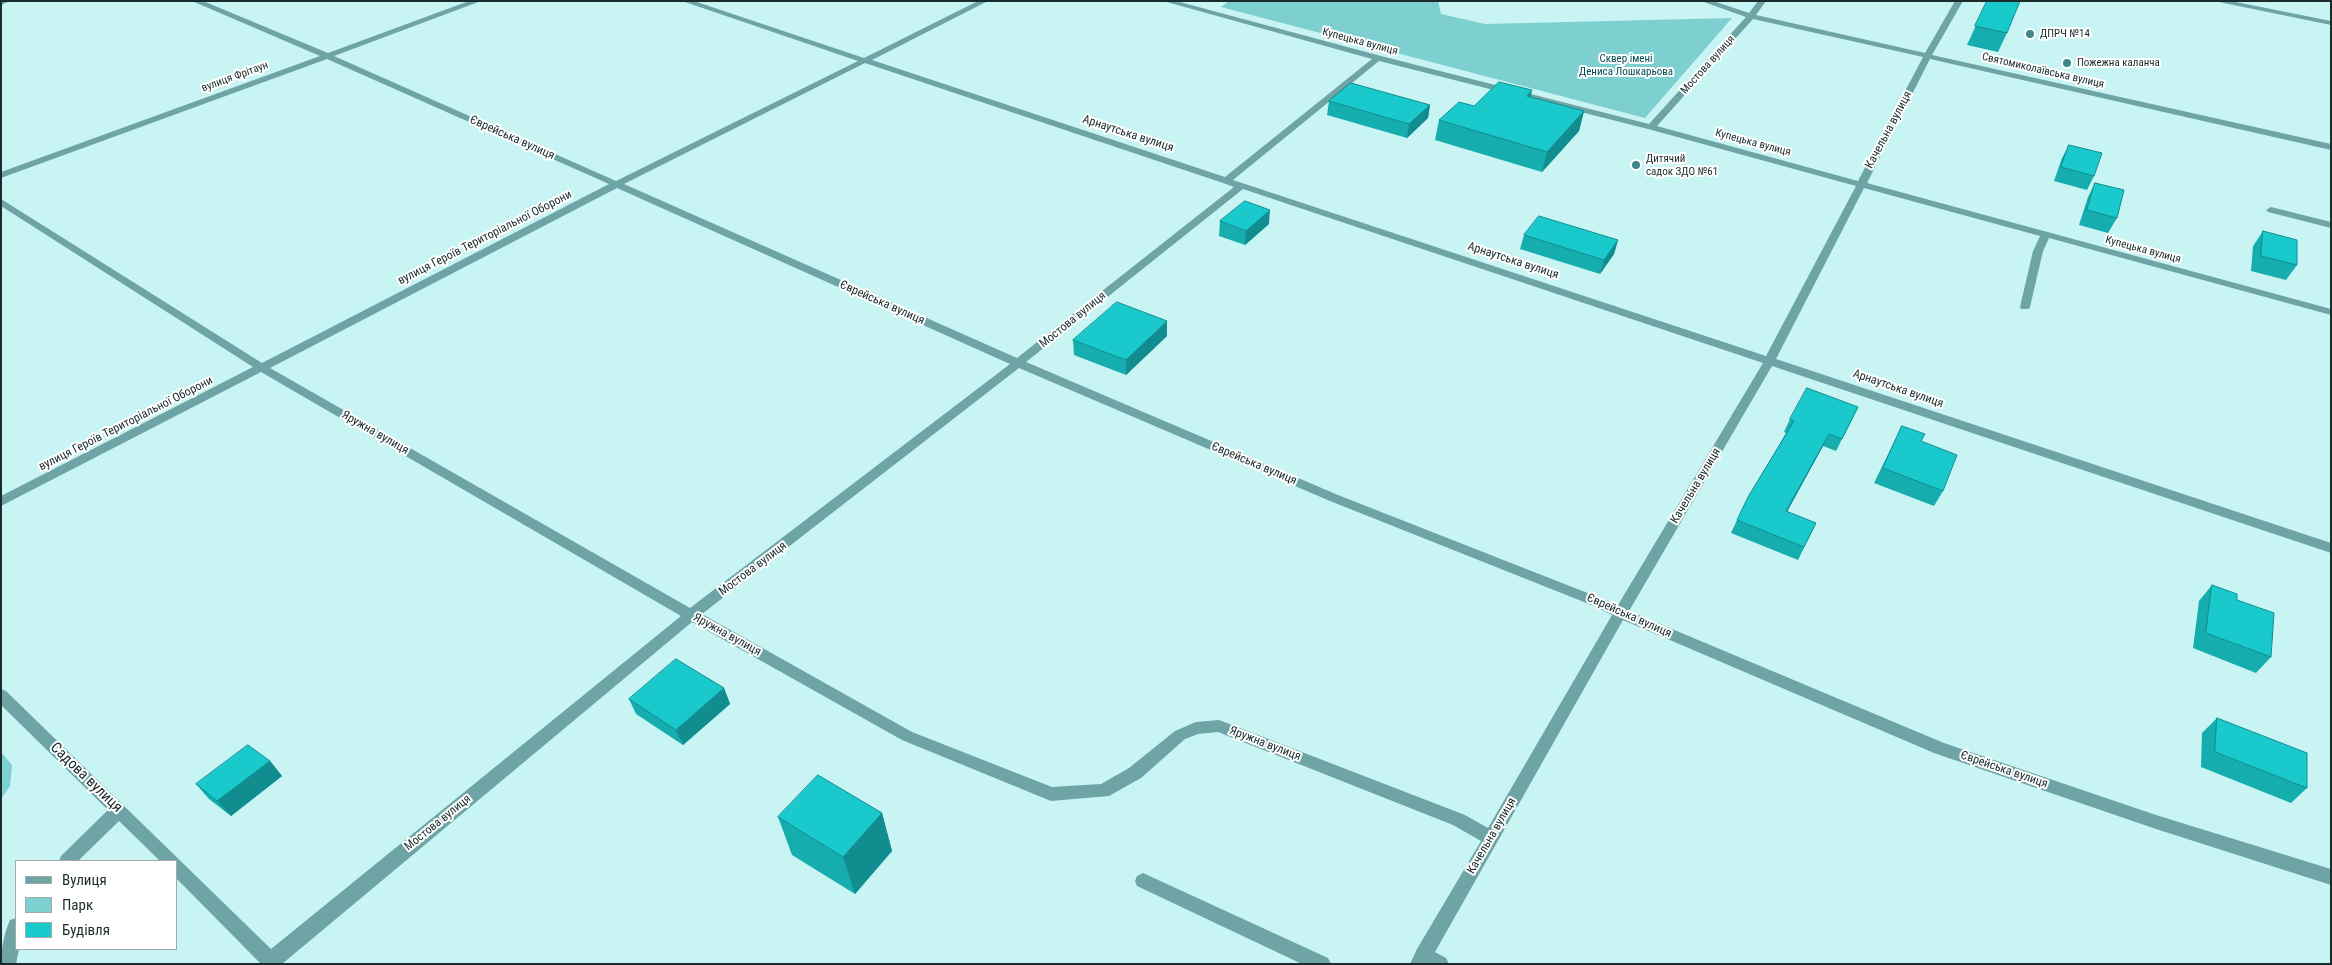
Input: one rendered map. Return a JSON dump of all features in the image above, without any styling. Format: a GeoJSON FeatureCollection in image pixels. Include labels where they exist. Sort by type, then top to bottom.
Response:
{"type":"FeatureCollection","features":[{"type":"Feature","properties":{"kind":"street"},"geometry":{"type":"LineString","coordinates":[[1,3],[6,1]]}},
{"type":"Feature","properties":{"kind":"street","name":"Єврейська вулиця"},"geometry":{"type":"LineString","coordinates":[[196,1],[328,56],[1018,363],[1334,498],[1621,612],[1939,748],[2156,822],[2331,877]]}},
{"type":"Feature","properties":{"kind":"street","name":"вулиця Фрітаун"},"geometry":{"type":"LineString","coordinates":[[1,175],[477,1]]}},
{"type":"Feature","properties":{"kind":"street","name":"Арнаутська вулиця"},"geometry":{"type":"LineString","coordinates":[[686,1],[2331,548]]}},
{"type":"Feature","properties":{"kind":"street","name":"вулиця Героїв Територіальної Оборони"},"geometry":{"type":"LineString","coordinates":[[1,502],[617,184],[984,1]]}},
{"type":"Feature","properties":{"kind":"street","name":"Купецька вулиця"},"geometry":{"type":"LineString","coordinates":[[1167,1],[1378,58],[1651,127],[2331,312]]}},
{"type":"Feature","properties":{"kind":"street","name":"Святомиколаївська вулиця"},"geometry":{"type":"LineString","coordinates":[[1705,1],[1751,16],[2331,147]]}},
{"type":"Feature","properties":{"kind":"street","name":"Мостова вулиця"},"geometry":{"type":"LineString","coordinates":[[1651,127],[1751,16],[1762,1]]}},
{"type":"Feature","properties":{"kind":"street","name":"Качельна вулиця"},"geometry":{"type":"LineString","coordinates":[[1421,960],[1621,612],[1770,360],[1860,184],[1959,1]]}},
{"type":"Feature","properties":{"kind":"street"},"geometry":{"type":"LineString","coordinates":[[2218,1],[2331,23]]}},
{"type":"Feature","properties":{"kind":"street"},"geometry":{"type":"LineString","coordinates":[[1226,181],[1378,58]]}},
{"type":"Feature","properties":{"kind":"street","name":"Мостова вулиця"},"geometry":{"type":"LineString","coordinates":[[272,962],[691,615],[1018,363],[1241,186]]}},
{"type":"Feature","properties":{"kind":"street","name":"Яружна вулиця"},"geometry":{"type":"LineString","coordinates":[[1,202],[262,368],[691,615],[907,736],[1051,794],[1103,791],[1135,773],[1180,735],[1196,728],[1219,726],[1459,820],[1490,838]]}},
{"type":"Feature","properties":{"kind":"street"},"geometry":{"type":"LineString","coordinates":[[2271,210],[2331,225]]}},
{"type":"Feature","properties":{"kind":"street"},"geometry":{"type":"LineString","coordinates":[[2025,307],[2038,252],[2045,235]]}},
{"type":"Feature","properties":{"kind":"street","name":"Садова вулиця"},"geometry":{"type":"LineString","coordinates":[[1,695],[170,860]]}},
{"type":"Feature","properties":{"kind":"street"},"geometry":{"type":"LineString","coordinates":[[68,860],[119,810]]}},
{"type":"Feature","properties":{"kind":"street"},"geometry":{"type":"LineString","coordinates":[[178,868],[272,962]]}},
{"type":"Feature","properties":{"kind":"street"},"geometry":{"type":"LineString","coordinates":[[1143,881],[1322,964]]}},
{"type":"Feature","properties":{"kind":"street"},"geometry":{"type":"LineString","coordinates":[[7,964],[15,930]]}},
{"type":"Feature","properties":{"kind":"street"},"geometry":{"type":"LineString","coordinates":[[1421,960],[1440,964]]}},
{"type":"Feature","properties":{"kind":"green space","name":"Сквер імені Дениса Лошкарьова"},"geometry":{"type":"Polygon","coordinates":[[[1229,1],[1438,1],[1441,14],[1485,24],[1732,18],[1645,118],[1221,7],[1229,1]]]}},
{"type":"Feature","properties":{"kind":"green space"},"geometry":{"type":"Polygon","coordinates":[[[1,752],[12,765],[10,786],[1,799],[1,752]]]}},
{"type":"Feature","properties":{"kind":"building"},"geometry":{"type":"Polygon","coordinates":[[[1987,1],[2020,1],[2007,33],[1975,26],[1987,1]]]}},
{"type":"Feature","properties":{"kind":"building"},"geometry":{"type":"Polygon","coordinates":[[[1499,82],[1532,90],[1527,96],[1584,111],[1547,152],[1439,120],[1459,102],[1474,106],[1499,82]]]}},
{"type":"Feature","properties":{"kind":"building"},"geometry":{"type":"Polygon","coordinates":[[[1351,83],[1430,105],[1409,124],[1329,101],[1351,83]]]}},
{"type":"Feature","properties":{"kind":"building"},"geometry":{"type":"Polygon","coordinates":[[[2069,145],[2102,153],[2094,176],[2061,167],[2069,145]]]}},
{"type":"Feature","properties":{"kind":"building"},"geometry":{"type":"Polygon","coordinates":[[[2095,183],[2124,190],[2117,218],[2087,210],[2095,183]]]}},
{"type":"Feature","properties":{"kind":"building"},"geometry":{"type":"Polygon","coordinates":[[[1245,201],[1270,210],[1246,231],[1220,221],[1245,201]]]}},
{"type":"Feature","properties":{"kind":"building"},"geometry":{"type":"Polygon","coordinates":[[[1539,216],[1618,240],[1604,260],[1524,235],[1539,216]]]}},
{"type":"Feature","properties":{"kind":"building"},"geometry":{"type":"Polygon","coordinates":[[[2263,231],[2297,240],[2297,265],[2261,256],[2263,231]]]}},
{"type":"Feature","properties":{"kind":"building"},"geometry":{"type":"Polygon","coordinates":[[[1117,302],[1167,321],[1126,360],[1073,340],[1117,302]]]}},
{"type":"Feature","properties":{"kind":"building"},"geometry":{"type":"Polygon","coordinates":[[[1807,388],[1858,407],[1842,439],[1829,434],[1786,511],[1816,523],[1804,547],[1737,520],[1748,497],[1794,421],[1790,419],[1807,388]]]}},
{"type":"Feature","properties":{"kind":"building"},"geometry":{"type":"Polygon","coordinates":[[[1902,426],[1925,434],[1921,441],[1957,455],[1943,491],[1883,468],[1902,426]]]}},
{"type":"Feature","properties":{"kind":"building"},"geometry":{"type":"Polygon","coordinates":[[[2212,585],[2237,594],[2237,600],[2274,613],[2271,657],[2206,633],[2212,585]]]}},
{"type":"Feature","properties":{"kind":"building"},"geometry":{"type":"Polygon","coordinates":[[[676,659],[724,688],[676,730],[629,699],[676,659]]]}},
{"type":"Feature","properties":{"kind":"building"},"geometry":{"type":"Polygon","coordinates":[[[2217,718],[2307,753],[2307,788],[2215,752],[2217,718]]]}},
{"type":"Feature","properties":{"kind":"building"},"geometry":{"type":"Polygon","coordinates":[[[248,745],[270,761],[217,801],[196,784],[248,745]]]}},
{"type":"Feature","properties":{"kind":"building"},"geometry":{"type":"Polygon","coordinates":[[[818,775],[882,813],[843,857],[778,817],[818,775]]]}},
{"type":"Feature","properties":{"kind":"place","name":"ДПРЧ №14"},"geometry":{"type":"Point","coordinates":[2030,34]}},
{"type":"Feature","properties":{"kind":"place","name":"Пожежна каланча"},"geometry":{"type":"Point","coordinates":[2067,63]}},
{"type":"Feature","properties":{"kind":"place","name":"Дитячий садок ЗДО №61"},"geometry":{"type":"Point","coordinates":[1636,165]}}]}
